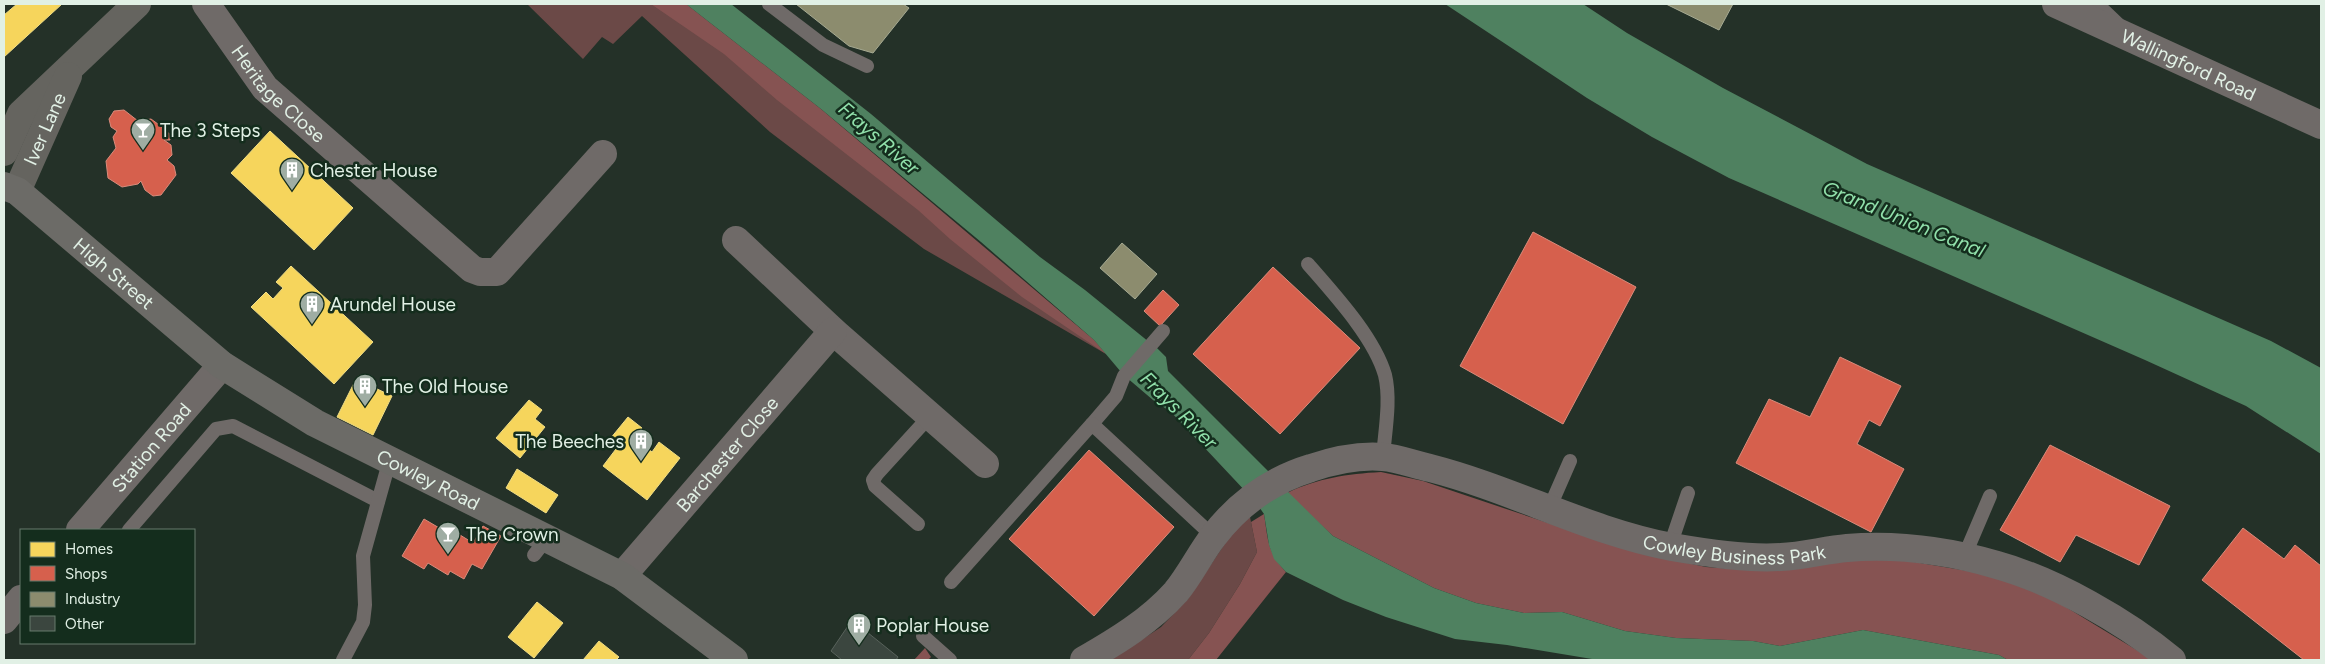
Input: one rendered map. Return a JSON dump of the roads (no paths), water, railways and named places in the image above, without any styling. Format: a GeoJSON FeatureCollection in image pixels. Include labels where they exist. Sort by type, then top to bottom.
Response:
{"type":"FeatureCollection","features":[{"type":"Feature","properties":{"kind":"main road","name":"Iver Lane"},"geometry":{"type":"LineString","coordinates":[[4,152],[21,114],[71,68],[102,35],[137,4]]}},
{"type":"Feature","properties":{"kind":"main road","name":"Iver Lane"},"geometry":{"type":"LineString","coordinates":[[10,189],[71,68]]}},
{"type":"Feature","properties":{"kind":"main road","name":"High Street"},"geometry":{"type":"LineString","coordinates":[[10,189],[222,365]]}},
{"type":"Feature","properties":{"kind":"main road","name":"Cowley Road"},"geometry":{"type":"LineString","coordinates":[[222,365],[315,423],[390,459],[541,546],[622,576],[734,660]]}},
{"type":"Feature","properties":{"kind":"street","name":"Heritage Close"},"geometry":{"type":"LineString","coordinates":[[206,4],[265,88],[472,270],[497,272],[603,154]]}},
{"type":"Feature","properties":{"kind":"street","name":"Wallingford Road"},"geometry":{"type":"LineString","coordinates":[[2056,4],[2321,125]]}},
{"type":"Feature","properties":{"kind":"street"},"geometry":{"type":"LineString","coordinates":[[736,240],[833,331],[929,417],[985,464]]}},
{"type":"Feature","properties":{"kind":"street","name":"Barchester Close"},"geometry":{"type":"LineString","coordinates":[[622,576],[833,331]]}},
{"type":"Feature","properties":{"kind":"street","name":"Station Road"},"geometry":{"type":"LineString","coordinates":[[81,529],[222,365]]}},
{"type":"Feature","properties":{"kind":"street","name":"Cowley Business Park"},"geometry":{"type":"LineString","coordinates":[[1214,536],[1241,505],[1287,477],[1337,462],[1383,457],[1464,477],[1549,510],[1670,546],[1721,554],[1781,557],[1846,548],[1890,546],[1934,551],[1997,565],[2039,579],[2144,638],[2172,660]]}},
{"type":"Feature","properties":{"kind":"street"},"geometry":{"type":"LineString","coordinates":[[1084,660],[1144,622],[1160,608],[1188,576],[1214,536]]}},
{"type":"Feature","properties":{"kind":"street"},"geometry":{"type":"LineString","coordinates":[[4,620],[20,600]]}},
{"type":"Feature","properties":{"kind":"lane"},"geometry":{"type":"LineString","coordinates":[[768,4],[822,45],[867,66]]}},
{"type":"Feature","properties":{"kind":"lane"},"geometry":{"type":"LineString","coordinates":[[2097,4],[2135,40]]}},
{"type":"Feature","properties":{"kind":"lane"},"geometry":{"type":"LineString","coordinates":[[1308,264],[1361,330],[1385,376],[1387,404],[1383,457]]}},
{"type":"Feature","properties":{"kind":"lane"},"geometry":{"type":"LineString","coordinates":[[951,582],[1116,396],[1124,376],[1163,331]]}},
{"type":"Feature","properties":{"kind":"lane"},"geometry":{"type":"LineString","coordinates":[[918,524],[875,486],[873,480],[876,474],[929,417]]}},
{"type":"Feature","properties":{"kind":"lane"},"geometry":{"type":"LineString","coordinates":[[1092,424],[1214,536]]}},
{"type":"Feature","properties":{"kind":"lane"},"geometry":{"type":"LineString","coordinates":[[130,529],[216,429],[233,426],[378,501]]}},
{"type":"Feature","properties":{"kind":"lane"},"geometry":{"type":"LineString","coordinates":[[344,660],[363,622],[365,605],[363,556],[390,459]]}},
{"type":"Feature","properties":{"kind":"lane"},"geometry":{"type":"LineString","coordinates":[[1549,510],[1570,461]]}},
{"type":"Feature","properties":{"kind":"lane"},"geometry":{"type":"LineString","coordinates":[[1670,546],[1688,493]]}},
{"type":"Feature","properties":{"kind":"lane"},"geometry":{"type":"LineString","coordinates":[[1964,558],[1990,496]]}},
{"type":"Feature","properties":{"kind":"lane"},"geometry":{"type":"LineString","coordinates":[[923,636],[950,660]]}},
{"type":"Feature","properties":{"kind":"water","name":"Frays River"},"geometry":{"type":"Polygon","coordinates":[[[686,4],[731,4],[871,114],[1040,257],[1085,290],[1149,342],[1121,372],[1094,340],[981,242],[821,109],[686,4]]]}},
{"type":"Feature","properties":{"kind":"water","name":"Grand Union Canal"},"geometry":{"type":"Polygon","coordinates":[[[1445,4],[1583,4],[1627,33],[1723,88],[1867,164],[2271,341],[2321,368],[2321,454],[2246,406],[1729,178],[1652,137],[1587,98],[1445,4]]]}},
{"type":"Feature","properties":{"kind":"water","name":"Frays River"},"geometry":{"type":"Polygon","coordinates":[[[1155,346],[1166,357],[1168,371],[1274,477],[1248,494],[1171,412],[1153,400],[1126,377],[1155,346]]]}},
{"type":"Feature","properties":{"kind":"water"},"geometry":{"type":"Polygon","coordinates":[[[1283,487],[1333,536],[1434,588],[1476,603],[1524,613],[1562,612],[1625,631],[1676,638],[1753,641],[1780,646],[1863,630],[1999,655],[2008,660],[1598,660],[1507,645],[1455,639],[1386,617],[1343,600],[1286,572],[1274,559],[1269,545],[1264,514],[1257,504],[1283,487]]]}},
{"type":"Feature","properties":{"kind":"place","name":"The 3 Steps"},"geometry":{"type":"Point","coordinates":[143,151]}},
{"type":"Feature","properties":{"kind":"place","name":"Chester House"},"geometry":{"type":"Point","coordinates":[292,191]}},
{"type":"Feature","properties":{"kind":"place","name":"Arundel House"},"geometry":{"type":"Point","coordinates":[312,325]}},
{"type":"Feature","properties":{"kind":"place","name":"The Old House"},"geometry":{"type":"Point","coordinates":[365,407]}},
{"type":"Feature","properties":{"kind":"place","name":"The Beeches"},"geometry":{"type":"Point","coordinates":[641,462]}},
{"type":"Feature","properties":{"kind":"place","name":"The Crown"},"geometry":{"type":"Point","coordinates":[448,555]}},
{"type":"Feature","properties":{"kind":"place","name":"Poplar House"},"geometry":{"type":"Point","coordinates":[859,646]}}]}
